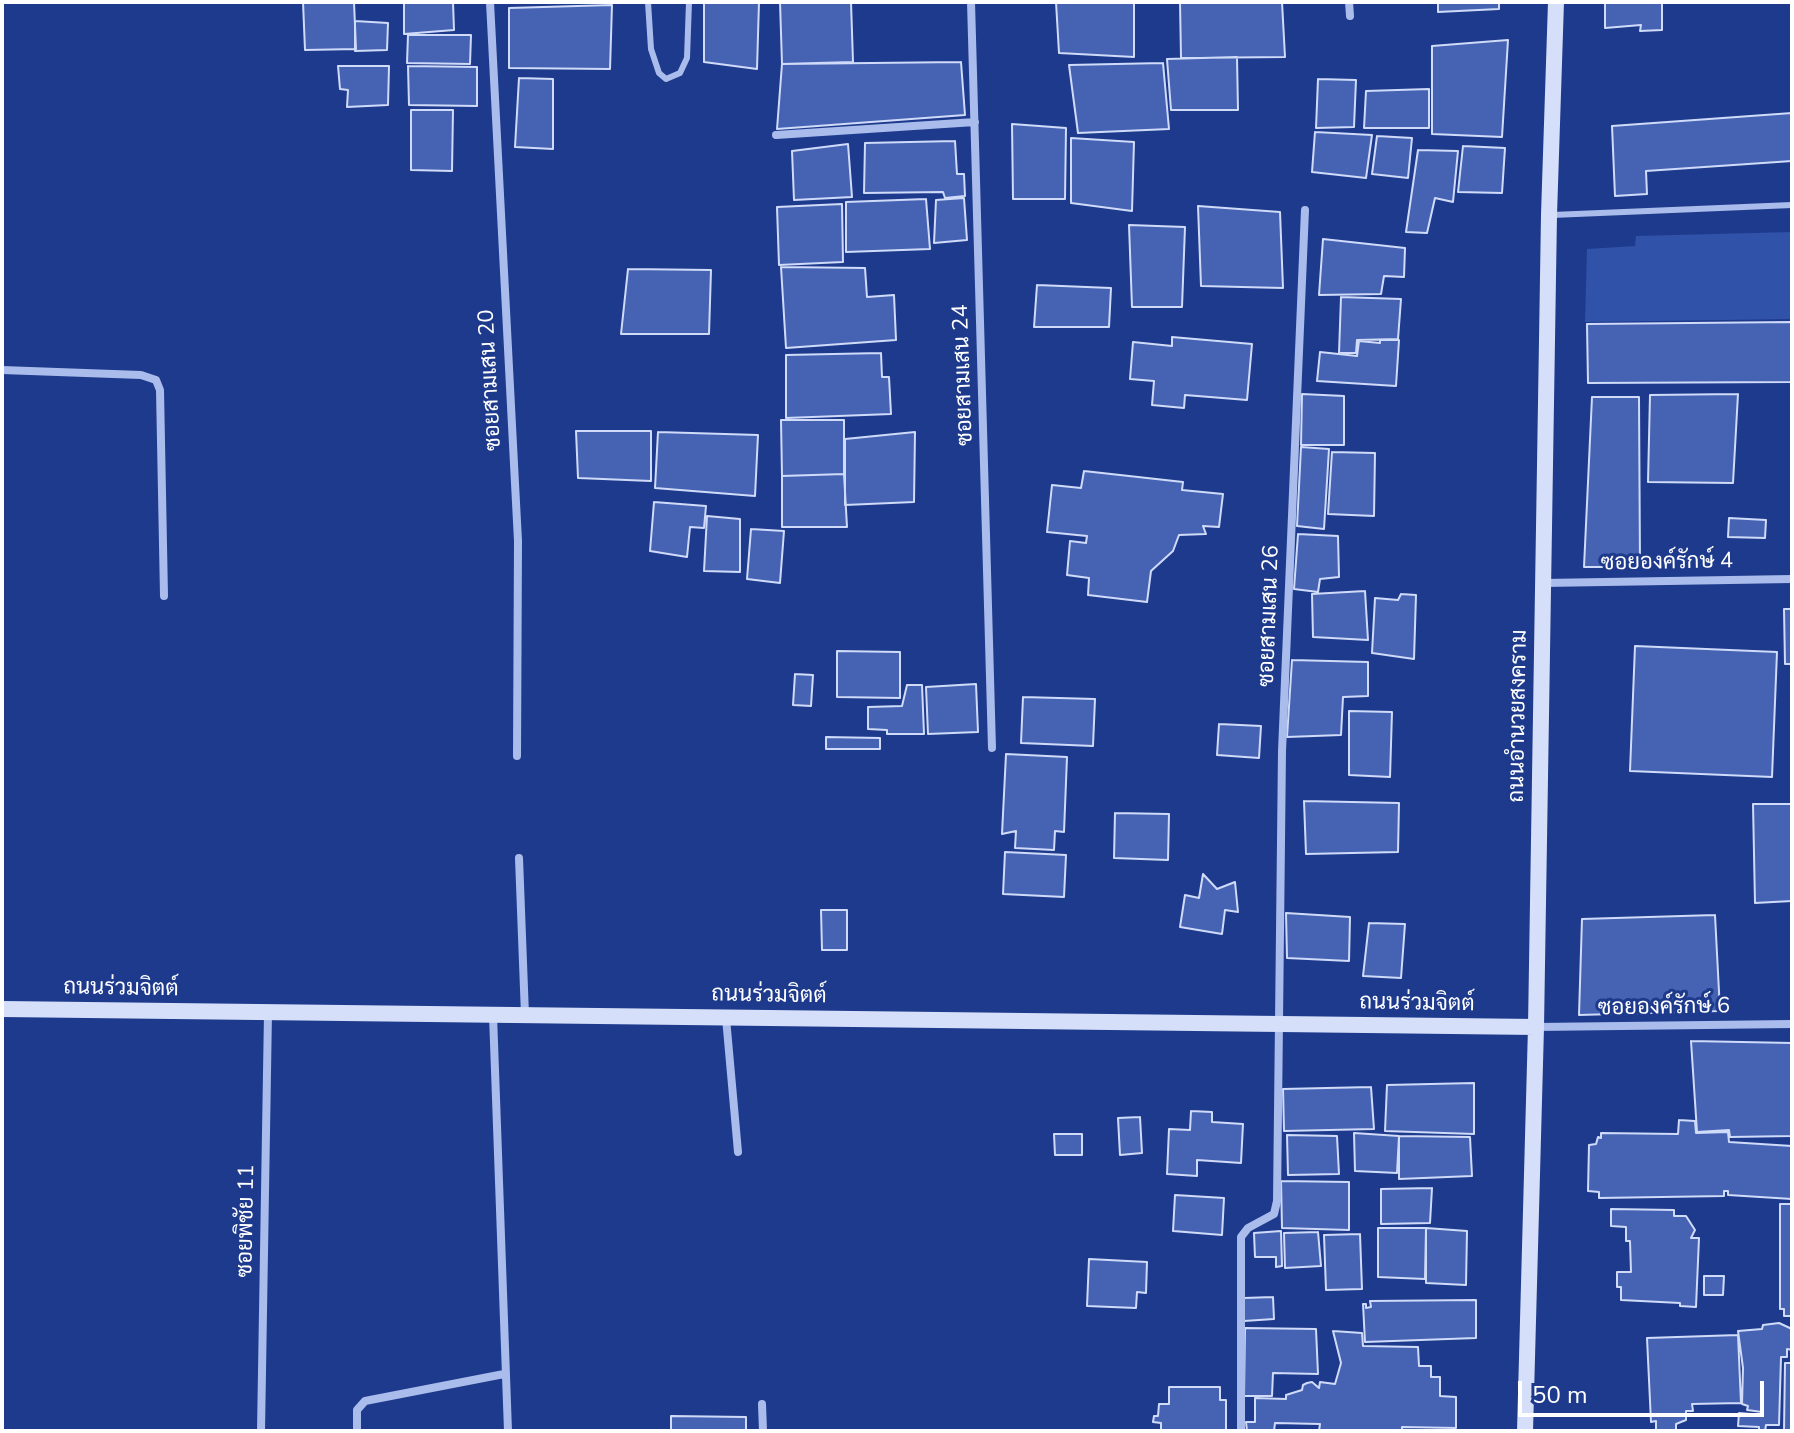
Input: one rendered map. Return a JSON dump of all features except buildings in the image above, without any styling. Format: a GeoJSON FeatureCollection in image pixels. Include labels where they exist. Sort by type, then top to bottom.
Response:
{"type":"FeatureCollection","features":[{"type":"Feature","properties":{"kind":"street","name":"ซอยสามเสน 20"},"geometry":{"type":"LineString","coordinates":[[490,2],[518,541],[517,756]]}},
{"type":"Feature","properties":{"kind":"street","name":"ซอยสามเสน 24"},"geometry":{"type":"LineString","coordinates":[[971,2],[992,748]]}},
{"type":"Feature","properties":{"kind":"street"},"geometry":{"type":"LineString","coordinates":[[1349,2],[1350,16]]}},
{"type":"Feature","properties":{"kind":"street","name":"ถนนอำนวยสงคราม"},"geometry":{"type":"LineString","coordinates":[[1525,1431],[1556,2]]}},
{"type":"Feature","properties":{"kind":"street"},"geometry":{"type":"LineString","coordinates":[[776,135],[975,122]]}},
{"type":"Feature","properties":{"kind":"street","name":"ซอยสามเสน 26"},"geometry":{"type":"LineString","coordinates":[[1241,1431],[1241,1237],[1248,1228],[1274,1214],[1277,1201],[1282,751],[1305,210]]}},
{"type":"Feature","properties":{"kind":"street"},"geometry":{"type":"LineString","coordinates":[[2,370],[141,375],[156,380],[160,390],[164,596]]}},
{"type":"Feature","properties":{"kind":"street","name":"ซอยองค์รักษ์ 4"},"geometry":{"type":"LineString","coordinates":[[1543,583],[1792,579]]}},
{"type":"Feature","properties":{"kind":"street"},"geometry":{"type":"LineString","coordinates":[[519,858],[525,1015]]}},
{"type":"Feature","properties":{"kind":"street","name":"ถนนร่วมจิตต์"},"geometry":{"type":"LineString","coordinates":[[2,1009],[1536,1027]]}},
{"type":"Feature","properties":{"kind":"street","name":"ซอยพิชัย 11"},"geometry":{"type":"LineString","coordinates":[[261,1431],[268,1013]]}},
{"type":"Feature","properties":{"kind":"street"},"geometry":{"type":"LineString","coordinates":[[493,1015],[508,1431]]}},
{"type":"Feature","properties":{"kind":"street"},"geometry":{"type":"LineString","coordinates":[[726,1018],[738,1152]]}},
{"type":"Feature","properties":{"kind":"street","name":"ซอยองค์รักษ์ 6"},"geometry":{"type":"LineString","coordinates":[[1536,1027],[1792,1024]]}},
{"type":"Feature","properties":{"kind":"street"},"geometry":{"type":"LineString","coordinates":[[357,1431],[357,1410],[365,1401],[504,1374]]}},
{"type":"Feature","properties":{"kind":"street"},"geometry":{"type":"LineString","coordinates":[[762,1404],[763,1431]]}},
{"type":"Feature","properties":{"kind":"lane"},"geometry":{"type":"LineString","coordinates":[[648,2],[651,49],[659,73],[666,79],[680,73],[687,58],[689,2]]}},
{"type":"Feature","properties":{"kind":"lane"},"geometry":{"type":"LineString","coordinates":[[1549,215],[1792,205]]}},
{"type":"Feature","properties":{"kind":"shaded area"},"geometry":{"type":"Polygon","coordinates":[[[1792,232],[1792,319],[1585,322],[1587,249],[1635,246],[1636,236],[1792,232]]]}}]}
